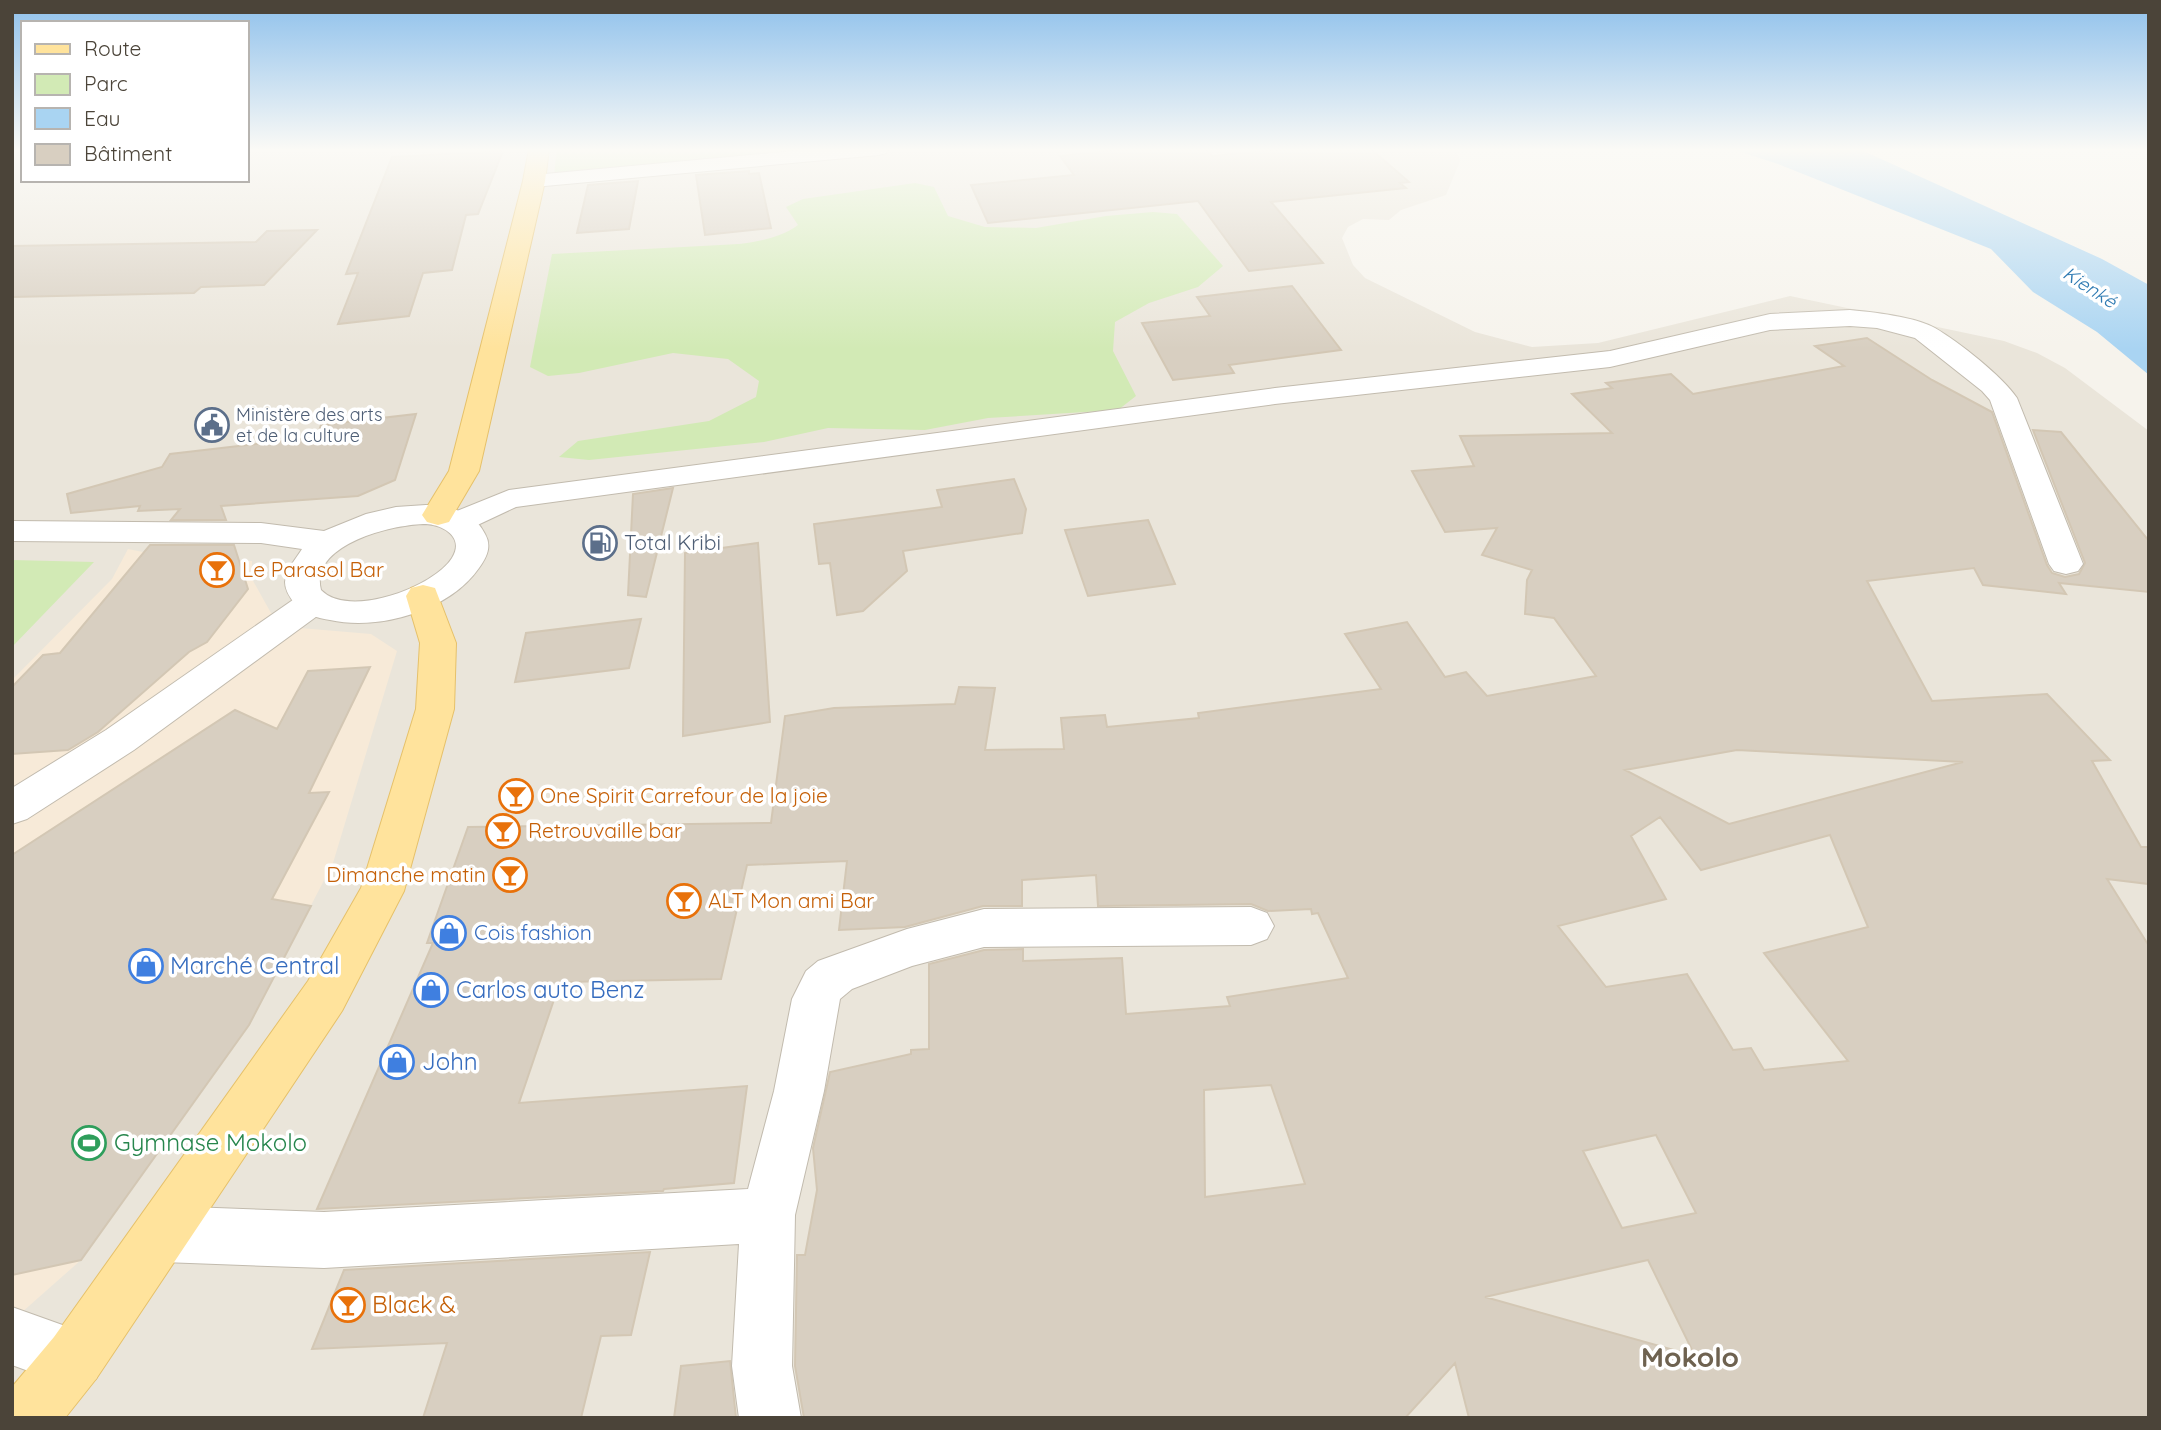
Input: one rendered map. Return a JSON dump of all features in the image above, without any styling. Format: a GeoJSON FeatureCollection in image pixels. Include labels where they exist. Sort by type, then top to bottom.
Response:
{"type":"FeatureCollection","features":[{"type":"Feature","properties":{"kind":"main road"},"geometry":{"type":"LineString","coordinates":[[448,518],[464,471],[526,216]]}},
{"type":"Feature","properties":{"kind":"main road"},"geometry":{"type":"LineString","coordinates":[[26,1418],[75,1357],[163,1234],[325,996],[382,891],[435,709],[438,643],[423,596]]}},
{"type":"Feature","properties":{"kind":"street"},"geometry":{"type":"LineString","coordinates":[[448,518],[470,533],[473,548],[465,565],[448,582],[423,596],[392,607],[361,612],[333,610],[312,603],[303,593],[301,580],[305,567],[314,554],[330,541],[355,528],[384,518],[412,514],[448,518],[522,497],[1275,396],[1610,359],[1770,322],[1850,318],[1877,320],[1924,332],[1992,385],[2003,398],[2066,564]]}},
{"type":"Feature","properties":{"kind":"street"},"geometry":{"type":"LineString","coordinates":[[12,531],[280,534],[330,541]]}},
{"type":"Feature","properties":{"kind":"street"},"geometry":{"type":"LineString","coordinates":[[12,808],[120,740],[312,603]]}},
{"type":"Feature","properties":{"kind":"street"},"geometry":{"type":"LineString","coordinates":[[770,1418],[762,1367],[768,1215],[799,1091],[816,999],[823,985],[835,975],[907,948],[984,928],[1251,926]]}},
{"type":"Feature","properties":{"kind":"street"},"geometry":{"type":"LineString","coordinates":[[163,1234],[324,1240],[768,1215]]}},
{"type":"Feature","properties":{"kind":"street"},"geometry":{"type":"LineString","coordinates":[[12,1336],[75,1357]]}},
{"type":"Feature","properties":{"kind":"shaded area"},"geometry":{"type":"Polygon","coordinates":[[[12,216],[1394,216],[1389,220],[1363,219],[1348,227],[1342,238],[1353,265],[1365,278],[1475,332],[1532,347],[1598,343],[1790,296],[2004,341],[2037,353],[2065,368],[2149,431],[2149,1418],[12,1418],[12,216]]]}},
{"type":"Feature","properties":{"kind":"shaded area","name":"Marché Central"},"geometry":{"type":"Polygon","coordinates":[[[128,549],[178,559],[252,561],[252,579],[271,613],[300,628],[371,634],[397,651],[333,863],[249,1025],[81,1260],[12,1321],[12,680],[112,579],[128,549]]]}},
{"type":"Feature","properties":{"kind":"green space"},"geometry":{"type":"Polygon","coordinates":[[[792,216],[948,216],[985,227],[1036,228],[1106,216],[1179,216],[1223,266],[1198,287],[1149,303],[1115,322],[1113,351],[1136,396],[1118,410],[988,418],[925,430],[828,428],[764,442],[589,460],[559,457],[578,441],[709,421],[756,397],[759,381],[728,359],[673,353],[579,373],[548,376],[530,367],[552,254],[739,244],[777,236],[798,225],[792,216]]]}},
{"type":"Feature","properties":{"kind":"green space"},"geometry":{"type":"Polygon","coordinates":[[[12,560],[94,562],[12,647],[12,560]]]}},
{"type":"Feature","properties":{"kind":"water","name":"Kienké"},"geometry":{"type":"Polygon","coordinates":[[[1908,216],[2006,216],[2102,259],[2149,285],[2149,375],[2097,332],[2033,292],[1991,249],[1908,216]]]}},
{"type":"Feature","properties":{"kind":"building"},"geometry":{"type":"Polygon","coordinates":[[[369,216],[466,216],[452,270],[423,273],[409,316],[338,324],[358,273],[346,274],[369,216]]]}},
{"type":"Feature","properties":{"kind":"building"},"geometry":{"type":"Polygon","coordinates":[[[581,216],[631,216],[629,229],[577,233],[581,216]]]}},
{"type":"Feature","properties":{"kind":"building"},"geometry":{"type":"Polygon","coordinates":[[[702,216],[768,216],[771,228],[705,235],[702,216]]]}},
{"type":"Feature","properties":{"kind":"building"},"geometry":{"type":"Polygon","coordinates":[[[985,216],[1057,216],[988,223],[985,216]]]}},
{"type":"Feature","properties":{"kind":"building"},"geometry":{"type":"Polygon","coordinates":[[[1209,216],[1283,216],[1323,263],[1249,271],[1209,216]]]}},
{"type":"Feature","properties":{"kind":"building"},"geometry":{"type":"Polygon","coordinates":[[[317,230],[264,285],[201,287],[194,293],[12,297],[12,246],[256,242],[267,231],[317,230]]]}},
{"type":"Feature","properties":{"kind":"building"},"geometry":{"type":"Polygon","coordinates":[[[1292,286],[1341,350],[1229,365],[1234,373],[1173,380],[1142,323],[1210,316],[1197,297],[1292,286]]]}},
{"type":"Feature","properties":{"kind":"building"},"geometry":{"type":"Polygon","coordinates":[[[1867,338],[1932,380],[1992,412],[2052,573],[2065,577],[2079,574],[2085,563],[2033,430],[2061,432],[2149,541],[2149,592],[2059,583],[2066,594],[1983,585],[1974,568],[1867,581],[1932,701],[2047,694],[2110,760],[2092,761],[2141,847],[2149,847],[2149,884],[2107,879],[2149,946],[2149,1418],[1469,1418],[1455,1363],[1405,1418],[804,1418],[795,1366],[797,1255],[805,1255],[817,1190],[813,1148],[830,1072],[911,1054],[911,1050],[929,1049],[929,964],[984,950],[1023,949],[1023,961],[1122,958],[1126,1014],[1230,1006],[1227,997],[1348,978],[1318,913],[1312,914],[1311,909],[1268,911],[1251,904],[1098,906],[1096,875],[1022,880],[1022,906],[983,906],[905,927],[839,930],[847,861],[747,865],[721,979],[560,982],[519,1103],[747,1086],[734,1183],[663,1191],[317,1209],[433,943],[427,943],[468,827],[771,823],[785,716],[834,708],[955,704],[959,687],[995,688],[985,750],[1064,749],[1061,718],[1105,715],[1107,727],[1199,718],[1198,713],[1381,689],[1345,634],[1407,622],[1445,677],[1466,672],[1487,696],[1596,676],[1554,618],[1525,614],[1527,580],[1532,570],[1482,555],[1497,528],[1445,532],[1412,471],[1474,466],[1460,436],[1612,433],[1572,394],[1612,388],[1606,383],[1671,374],[1693,394],[1844,366],[1815,346],[1867,338]],[[1737,750],[1625,770],[1729,824],[1963,762],[1737,750]],[[1660,817],[1631,836],[1666,899],[1558,926],[1606,987],[1687,974],[1733,1050],[1751,1048],[1764,1070],[1848,1061],[1764,953],[1868,927],[1830,835],[1701,870],[1660,817]],[[1271,1085],[1204,1090],[1205,1197],[1305,1184],[1271,1085]],[[1656,1135],[1583,1151],[1622,1228],[1696,1213],[1656,1135]],[[1648,1260],[1485,1297],[1695,1356],[1648,1260]]]}},
{"type":"Feature","properties":{"kind":"building"},"geometry":{"type":"Polygon","coordinates":[[[416,414],[395,480],[358,496],[221,506],[226,520],[171,520],[180,509],[138,511],[140,506],[71,513],[67,494],[162,467],[170,454],[317,437],[321,425],[416,414]]]}},
{"type":"Feature","properties":{"kind":"building"},"geometry":{"type":"Polygon","coordinates":[[[1014,479],[1026,509],[1022,533],[903,551],[907,571],[863,611],[837,615],[830,563],[819,564],[814,524],[942,507],[937,490],[1014,479]]]}},
{"type":"Feature","properties":{"kind":"building"},"geometry":{"type":"Polygon","coordinates":[[[673,488],[646,597],[628,595],[633,494],[673,488]]]}},
{"type":"Feature","properties":{"kind":"building"},"geometry":{"type":"Polygon","coordinates":[[[1148,520],[1175,584],[1088,596],[1065,530],[1148,520]]]}},
{"type":"Feature","properties":{"kind":"building"},"geometry":{"type":"Polygon","coordinates":[[[758,543],[770,722],[683,736],[685,553],[758,543]]]}},
{"type":"Feature","properties":{"kind":"building"},"geometry":{"type":"Polygon","coordinates":[[[150,545],[234,545],[248,589],[207,642],[189,652],[98,732],[68,750],[12,754],[12,687],[43,655],[60,653],[150,545]]]}},
{"type":"Feature","properties":{"kind":"building"},"geometry":{"type":"Polygon","coordinates":[[[641,619],[629,668],[515,682],[526,633],[641,619]]]}},
{"type":"Feature","properties":{"kind":"building","name":"Marché Central"},"geometry":{"type":"Polygon","coordinates":[[[370,667],[309,793],[329,792],[272,899],[311,906],[249,1025],[81,1260],[12,1275],[12,855],[235,710],[277,729],[308,671],[370,667]]]}},
{"type":"Feature","properties":{"kind":"building"},"geometry":{"type":"Polygon","coordinates":[[[650,1252],[631,1335],[601,1336],[581,1418],[423,1418],[447,1343],[312,1349],[344,1270],[650,1252]]]}},
{"type":"Feature","properties":{"kind":"building"},"geometry":{"type":"Polygon","coordinates":[[[730,1361],[736,1418],[674,1418],[681,1366],[730,1361]]]}},
{"type":"Feature","properties":{"kind":"place","name":"Ministère des arts et de la culture"},"geometry":{"type":"Point","coordinates":[212,425]}},
{"type":"Feature","properties":{"kind":"place","name":"Total Kribi"},"geometry":{"type":"Point","coordinates":[600,543]}},
{"type":"Feature","properties":{"kind":"place","name":"Le Parasol Bar"},"geometry":{"type":"Point","coordinates":[217,570]}},
{"type":"Feature","properties":{"kind":"place","name":"One Spirit Carrefour de la joie"},"geometry":{"type":"Point","coordinates":[516,796]}},
{"type":"Feature","properties":{"kind":"place","name":"Retrouvaille bar"},"geometry":{"type":"Point","coordinates":[503,831]}},
{"type":"Feature","properties":{"kind":"place","name":"Dimanche matin"},"geometry":{"type":"Point","coordinates":[510,875]}},
{"type":"Feature","properties":{"kind":"place","name":"ALT Mon ami Bar"},"geometry":{"type":"Point","coordinates":[684,901]}},
{"type":"Feature","properties":{"kind":"place","name":"Cois fashion"},"geometry":{"type":"Point","coordinates":[449,933]}},
{"type":"Feature","properties":{"kind":"place","name":"Marché Central"},"geometry":{"type":"Point","coordinates":[146,966]}},
{"type":"Feature","properties":{"kind":"place","name":"Carlos auto Benz"},"geometry":{"type":"Point","coordinates":[431,990]}},
{"type":"Feature","properties":{"kind":"place","name":"John"},"geometry":{"type":"Point","coordinates":[397,1062]}},
{"type":"Feature","properties":{"kind":"place","name":"Gymnase Mokolo"},"geometry":{"type":"Point","coordinates":[89,1143]}},
{"type":"Feature","properties":{"kind":"place","name":"Black &"},"geometry":{"type":"Point","coordinates":[348,1305]}},
{"type":"Feature","properties":{"kind":"district","name":"Mokolo"},"geometry":{"type":"Point","coordinates":[1690,1357]}}]}
